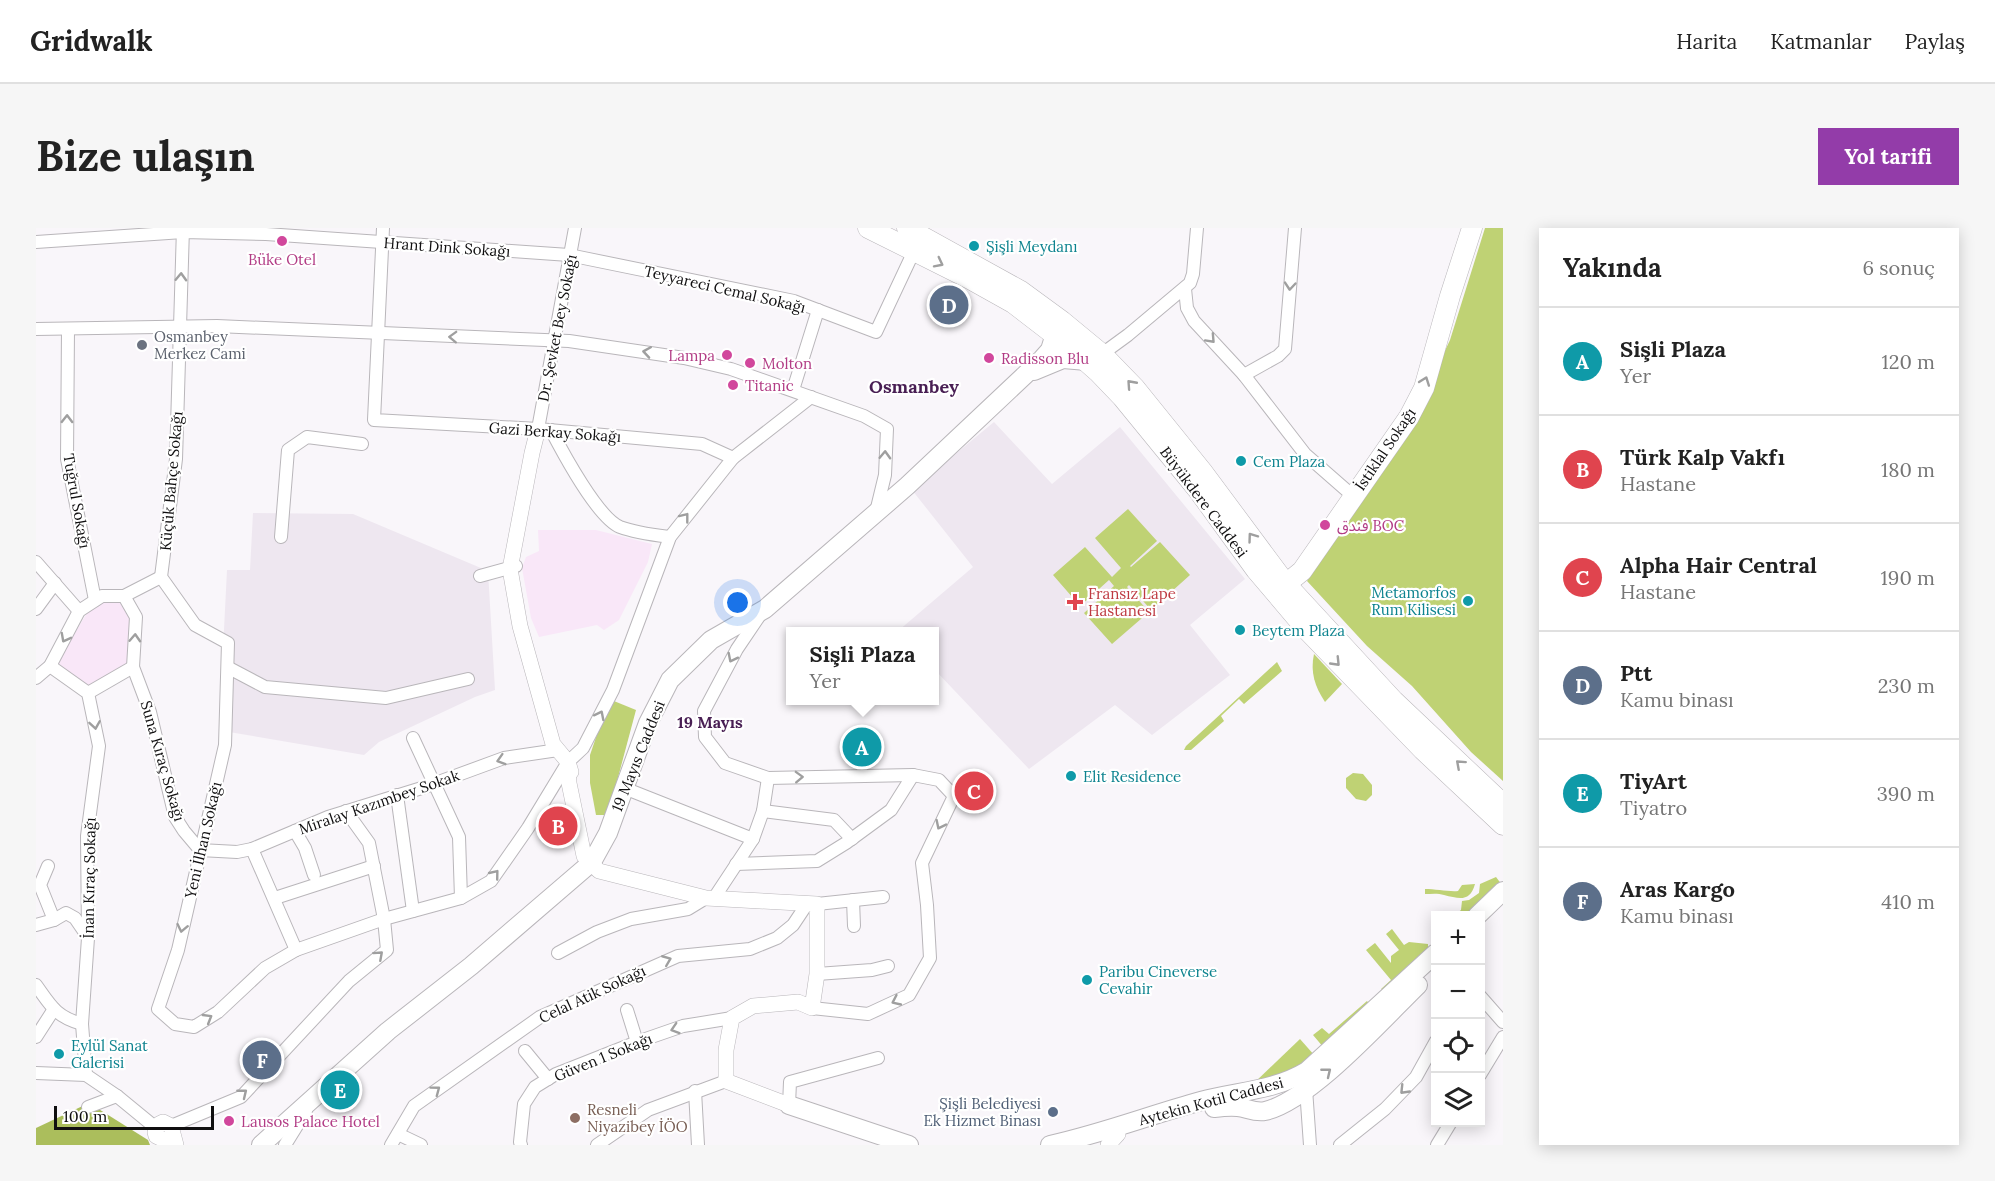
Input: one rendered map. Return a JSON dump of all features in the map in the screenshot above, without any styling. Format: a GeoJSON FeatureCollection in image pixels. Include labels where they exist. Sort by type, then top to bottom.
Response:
{"type":"FeatureCollection","features":[{"type":"Feature","properties":{"kind":"main road","name":"Büyükdere Caddesi"},"geometry":{"type":"LineString","coordinates":[[868,228],[1013,303],[1054,334],[1095,358],[1122,397],[1198,490],[1256,570],[1335,660],[1423,750],[1503,825]]}},
{"type":"Feature","properties":{"kind":"main road","name":"Büyükdere Caddesi"},"geometry":{"type":"LineString","coordinates":[[907,228],[1021,291],[1095,358],[1135,388],[1202,471],[1286,584],[1394,701],[1503,804]]}},
{"type":"Feature","properties":{"kind":"main road","name":"İstiklal Sokağı"},"geometry":{"type":"LineString","coordinates":[[1286,584],[1302,571],[1409,417],[1424,387],[1472,228]]}},
{"type":"Feature","properties":{"kind":"main road","name":"19 Mayıs Caddesi"},"geometry":{"type":"LineString","coordinates":[[261,1145],[388,1031],[471,966],[592,862],[608,833],[648,723],[670,680],[711,640],[765,609],[876,513],[1025,376],[1050,350],[1054,334]]}},
{"type":"Feature","properties":{"kind":"main road","name":"19 Mayıs Caddesi"},"geometry":{"type":"LineString","coordinates":[[1025,376],[1063,359],[1095,358]]}},
{"type":"Feature","properties":{"kind":"main road"},"geometry":{"type":"LineString","coordinates":[[1256,570],[1275,584],[1286,584]]}},
{"type":"Feature","properties":{"kind":"main road"},"geometry":{"type":"LineString","coordinates":[[1481,911],[1503,891]]}},
{"type":"Feature","properties":{"kind":"main road"},"geometry":{"type":"LineString","coordinates":[[1485,924],[1503,908]]}},
{"type":"Feature","properties":{"kind":"main road","name":"Aytekin Kotil Caddesi"},"geometry":{"type":"LineString","coordinates":[[1050,1145],[1092,1141],[1235,1100],[1293,1079],[1307,1071],[1431,958]]}},
{"type":"Feature","properties":{"kind":"main road","name":"Aytekin Kotil Caddesi"},"geometry":{"type":"LineString","coordinates":[[1092,1141],[1203,1100],[1235,1100],[1261,1112],[1277,1108],[1306,1089],[1340,1061],[1431,973]]}},
{"type":"Feature","properties":{"kind":"main road"},"geometry":{"type":"LineString","coordinates":[[1261,1089],[1265,1103],[1277,1108]]}},
{"type":"Feature","properties":{"kind":"main road"},"geometry":{"type":"LineString","coordinates":[[789,1105],[909,1145]]}},
{"type":"Feature","properties":{"kind":"street"},"geometry":{"type":"LineString","coordinates":[[377,332],[383,228]]}},
{"type":"Feature","properties":{"kind":"street","name":"Dr. Şevket Bey Sokağı"},"geometry":{"type":"LineString","coordinates":[[575,228],[554,341],[545,430],[532,453],[513,568],[520,626],[553,744],[568,762],[575,783],[587,834],[594,850],[592,862]]}},
{"type":"Feature","properties":{"kind":"street"},"geometry":{"type":"LineString","coordinates":[[1095,358],[1185,289],[1193,274],[1197,228]]}},
{"type":"Feature","properties":{"kind":"street"},"geometry":{"type":"LineString","coordinates":[[1244,375],[1278,356],[1285,349],[1295,228]]}},
{"type":"Feature","properties":{"kind":"street","name":"Hrant Dink Sokağı"},"geometry":{"type":"LineString","coordinates":[[36,242],[183,230],[570,255]]}},
{"type":"Feature","properties":{"kind":"street","name":"Küçük Bahçe Sokağı"},"geometry":{"type":"LineString","coordinates":[[161,577],[176,459],[183,230]]}},
{"type":"Feature","properties":{"kind":"street","name":"Teyyareci Cemal Sokağı"},"geometry":{"type":"LineString","coordinates":[[570,255],[794,301],[876,332],[914,250]]}},
{"type":"Feature","properties":{"kind":"street"},"geometry":{"type":"LineString","coordinates":[[1185,289],[1187,308],[1194,321],[1244,375],[1305,454],[1353,496]]}},
{"type":"Feature","properties":{"kind":"street"},"geometry":{"type":"LineString","coordinates":[[793,390],[818,310]]}},
{"type":"Feature","properties":{"kind":"street"},"geometry":{"type":"LineString","coordinates":[[36,329],[217,326],[377,332],[554,341],[684,358],[731,369],[793,390],[864,416],[886,429],[885,475],[876,513]]}},
{"type":"Feature","properties":{"kind":"street","name":"Tuğrul Sokağı"},"geometry":{"type":"LineString","coordinates":[[68,329],[67,459],[95,600]]}},
{"type":"Feature","properties":{"kind":"street","name":"Gazi Berkay Sokağı"},"geometry":{"type":"LineString","coordinates":[[377,332],[374,420],[545,430],[702,444],[733,458]]}},
{"type":"Feature","properties":{"kind":"street"},"geometry":{"type":"LineString","coordinates":[[252,849],[296,950],[384,919],[460,898],[491,881],[528,828],[568,762],[584,748],[613,690],[670,537],[733,458],[811,397]]}},
{"type":"Feature","properties":{"kind":"street"},"geometry":{"type":"LineString","coordinates":[[545,430],[603,516],[619,527],[670,537]]}},
{"type":"Feature","properties":{"kind":"street"},"geometry":{"type":"LineString","coordinates":[[281,537],[288,450],[307,437],[362,444]]}},
{"type":"Feature","properties":{"kind":"street"},"geometry":{"type":"LineString","coordinates":[[36,562],[79,611]]}},
{"type":"Feature","properties":{"kind":"street"},"geometry":{"type":"LineString","coordinates":[[480,576],[513,568]]}},
{"type":"Feature","properties":{"kind":"street"},"geometry":{"type":"LineString","coordinates":[[36,678],[50,666],[79,611],[102,596],[124,596],[161,577],[195,625],[228,643],[229,668],[265,687],[386,698],[468,679]]}},
{"type":"Feature","properties":{"kind":"street"},"geometry":{"type":"LineString","coordinates":[[36,609],[55,583]]}},
{"type":"Feature","properties":{"kind":"street","name":"Suna Kıraç Sokağı"},"geometry":{"type":"LineString","coordinates":[[124,596],[136,617],[134,667],[150,712],[176,817],[200,850]]}},
{"type":"Feature","properties":{"kind":"street"},"geometry":{"type":"LineString","coordinates":[[765,609],[737,649],[704,711],[705,737],[724,763],[768,778],[912,775],[939,780],[954,796],[922,863],[930,958],[909,995],[868,1014],[812,1008],[817,974],[812,904]]}},
{"type":"Feature","properties":{"kind":"street"},"geometry":{"type":"LineString","coordinates":[[50,666],[88,693],[134,667]]}},
{"type":"Feature","properties":{"kind":"street","name":"Yeni İlhan Sokağı"},"geometry":{"type":"LineString","coordinates":[[229,668],[225,745],[178,950],[158,1009],[175,1023],[194,1026],[218,1012],[265,968],[296,950]]}},
{"type":"Feature","properties":{"kind":"street","name":"İnan Kıraç Sokağı"},"geometry":{"type":"LineString","coordinates":[[86,1075],[82,1024],[88,938],[87,836],[99,746],[88,693]]}},
{"type":"Feature","properties":{"kind":"street"},"geometry":{"type":"LineString","coordinates":[[413,738],[459,837],[460,898]]}},
{"type":"Feature","properties":{"kind":"street","name":"Miralay Kazımbey Sokak"},"geometry":{"type":"LineString","coordinates":[[200,850],[237,852],[252,849],[346,812],[435,784],[504,758],[558,750]]}},
{"type":"Feature","properties":{"kind":"street"},"geometry":{"type":"LineString","coordinates":[[736,864],[817,861],[891,810],[912,775]]}},
{"type":"Feature","properties":{"kind":"street"},"geometry":{"type":"LineString","coordinates":[[558,953],[597,932],[631,919],[688,909],[710,898],[753,839],[763,811],[768,778]]}},
{"type":"Feature","properties":{"kind":"street"},"geometry":{"type":"LineString","coordinates":[[624,788],[753,839]]}},
{"type":"Feature","properties":{"kind":"street"},"geometry":{"type":"LineString","coordinates":[[397,795],[413,911]]}},
{"type":"Feature","properties":{"kind":"street"},"geometry":{"type":"LineString","coordinates":[[763,811],[834,820],[852,839]]}},
{"type":"Feature","properties":{"kind":"street"},"geometry":{"type":"LineString","coordinates":[[36,1073],[86,1075],[168,1136],[241,1097],[349,981],[387,950],[384,919],[369,843],[346,812]]}},
{"type":"Feature","properties":{"kind":"street"},"geometry":{"type":"LineString","coordinates":[[296,831],[305,848],[314,875]]}},
{"type":"Feature","properties":{"kind":"street"},"geometry":{"type":"LineString","coordinates":[[592,862],[599,871],[710,898],[812,904],[883,897]]}},
{"type":"Feature","properties":{"kind":"street"},"geometry":{"type":"LineString","coordinates":[[48,866],[39,885],[54,921]]}},
{"type":"Feature","properties":{"kind":"street"},"geometry":{"type":"LineString","coordinates":[[275,898],[374,866]]}},
{"type":"Feature","properties":{"kind":"street"},"geometry":{"type":"LineString","coordinates":[[36,925],[54,921],[87,900]]}},
{"type":"Feature","properties":{"kind":"street"},"geometry":{"type":"LineString","coordinates":[[853,900],[854,926]]}},
{"type":"Feature","properties":{"kind":"street","name":"Celal Atik Sokağı"},"geometry":{"type":"LineString","coordinates":[[391,1145],[414,1106],[540,1017],[678,956],[750,949],[777,938],[812,904]]}},
{"type":"Feature","properties":{"kind":"street"},"geometry":{"type":"LineString","coordinates":[[66,913],[75,918],[88,938]]}},
{"type":"Feature","properties":{"kind":"street"},"geometry":{"type":"LineString","coordinates":[[817,974],[859,969],[872,970],[888,966]]}},
{"type":"Feature","properties":{"kind":"street"},"geometry":{"type":"LineString","coordinates":[[36,985],[64,1020],[82,1024]]}},
{"type":"Feature","properties":{"kind":"street","name":"Güven 1 Sokağı"},"geometry":{"type":"LineString","coordinates":[[521,1145],[524,1104],[536,1087],[548,1079],[637,1042],[683,1026],[732,1018],[753,1006],[798,1002],[812,1008]]}},
{"type":"Feature","properties":{"kind":"street"},"geometry":{"type":"LineString","coordinates":[[1485,1002],[1503,1022]]}},
{"type":"Feature","properties":{"kind":"street"},"geometry":{"type":"LineString","coordinates":[[36,1037],[54,1009]]}},
{"type":"Feature","properties":{"kind":"street"},"geometry":{"type":"LineString","coordinates":[[627,1010],[637,1042]]}},
{"type":"Feature","properties":{"kind":"street"},"geometry":{"type":"LineString","coordinates":[[726,1081],[726,1050],[732,1018]]}},
{"type":"Feature","properties":{"kind":"street"},"geometry":{"type":"LineString","coordinates":[[1481,1073],[1501,1044]]}},
{"type":"Feature","properties":{"kind":"street"},"geometry":{"type":"LineString","coordinates":[[1340,1145],[1385,1109],[1416,1077],[1431,1050]]}},
{"type":"Feature","properties":{"kind":"street"},"geometry":{"type":"LineString","coordinates":[[525,1051],[548,1079]]}},
{"type":"Feature","properties":{"kind":"street"},"geometry":{"type":"LineString","coordinates":[[597,1145],[648,1110],[726,1081],[789,1105],[790,1082],[878,1058]]}},
{"type":"Feature","properties":{"kind":"street"},"geometry":{"type":"LineString","coordinates":[[285,1145],[307,1109],[323,1089]]}},
{"type":"Feature","properties":{"kind":"street"},"geometry":{"type":"LineString","coordinates":[[1306,1089],[1310,1145]]}},
{"type":"Feature","properties":{"kind":"street"},"geometry":{"type":"LineString","coordinates":[[695,1091],[698,1145]]}},
{"type":"Feature","properties":{"kind":"street"},"geometry":{"type":"LineString","coordinates":[[88,1107],[117,1096]]}},
{"type":"Feature","properties":{"kind":"street"},"geometry":{"type":"LineString","coordinates":[[1440,1142],[1448,1127]]}},
{"type":"Feature","properties":{"kind":"street"},"geometry":{"type":"LineString","coordinates":[[398,1134],[421,1145]]}},
{"type":"Feature","properties":{"kind":"shaded area","name":"Fransız Lape Hastanesi"},"geometry":{"type":"Polygon","coordinates":[[[994,422],[1052,484],[1120,427],[1245,579],[1190,625],[1230,675],[1152,735],[1115,705],[1029,769],[939,674],[939,627],[903,627],[973,567],[912,490],[994,422]]]}},
{"type":"Feature","properties":{"kind":"shaded area"},"geometry":{"type":"Polygon","coordinates":[[[253,513],[353,514],[488,571],[495,690],[379,742],[364,755],[229,732],[220,709],[227,570],[250,570],[253,513]]]}},
{"type":"Feature","properties":{"kind":"shaded area"},"geometry":{"type":"Polygon","coordinates":[[[538,530],[596,530],[652,544],[648,562],[619,620],[604,630],[597,625],[539,637],[531,618],[522,568],[526,557],[539,551],[538,530]]]}},
{"type":"Feature","properties":{"kind":"shaded area"},"geometry":{"type":"Polygon","coordinates":[[[122,598],[134,617],[131,664],[88,689],[55,666],[87,613],[102,599],[122,598]]]}},
{"type":"Feature","properties":{"kind":"green space"},"geometry":{"type":"Polygon","coordinates":[[[1485,228],[1503,228],[1503,781],[1471,752],[1412,686],[1367,646],[1307,581],[1418,418],[1426,391],[1450,340],[1485,228]]]}},
{"type":"Feature","properties":{"kind":"green space"},"geometry":{"type":"Polygon","coordinates":[[[1128,509],[1157,541],[1130,566],[1160,542],[1190,575],[1151,610],[1129,585],[1127,587],[1149,612],[1112,644],[1084,613],[1114,586],[1109,580],[1080,606],[1053,575],[1085,547],[1112,577],[1121,568],[1095,538],[1128,509]]]}},
{"type":"Feature","properties":{"kind":"green space"},"geometry":{"type":"Polygon","coordinates":[[[1314,654],[1342,684],[1325,702],[1314,679],[1314,654]]]}},
{"type":"Feature","properties":{"kind":"green space"},"geometry":{"type":"Polygon","coordinates":[[[1277,662],[1282,671],[1244,704],[1239,699],[1221,716],[1224,721],[1191,750],[1184,750],[1186,746],[1277,662]]]}},
{"type":"Feature","properties":{"kind":"green space"},"geometry":{"type":"Polygon","coordinates":[[[609,699],[636,710],[608,815],[596,815],[590,783],[590,755],[609,699]]]}},
{"type":"Feature","properties":{"kind":"green space"},"geometry":{"type":"Polygon","coordinates":[[[1353,773],[1363,774],[1372,785],[1372,795],[1366,801],[1356,799],[1346,788],[1346,778],[1353,773]]]}},
{"type":"Feature","properties":{"kind":"green space"},"geometry":{"type":"Polygon","coordinates":[[[1496,877],[1502,885],[1473,911],[1460,911],[1462,901],[1469,900],[1479,893],[1480,884],[1496,877]]]}},
{"type":"Feature","properties":{"kind":"green space"},"geometry":{"type":"Polygon","coordinates":[[[1475,884],[1470,894],[1464,898],[1425,894],[1425,889],[1458,891],[1462,885],[1475,884]]]}},
{"type":"Feature","properties":{"kind":"green space"},"geometry":{"type":"Polygon","coordinates":[[[1392,929],[1404,945],[1409,942],[1428,944],[1428,953],[1385,992],[1381,989],[1391,980],[1366,950],[1375,943],[1391,963],[1391,956],[1399,950],[1386,934],[1392,929]]]}},
{"type":"Feature","properties":{"kind":"green space"},"geometry":{"type":"Polygon","coordinates":[[[1367,1001],[1370,1005],[1324,1048],[1313,1035],[1322,1028],[1329,1034],[1367,1001]]]}},
{"type":"Feature","properties":{"kind":"green space"},"geometry":{"type":"Polygon","coordinates":[[[1300,1039],[1315,1056],[1299,1070],[1252,1085],[1300,1039]]]}},
{"type":"Feature","properties":{"kind":"green space"},"geometry":{"type":"Polygon","coordinates":[[[89,1103],[148,1140],[150,1145],[36,1145],[36,1128],[89,1103]]]}},
{"type":"Feature","properties":{"kind":"place","name":"Büke Otel"},"geometry":{"type":"Point","coordinates":[282,241]}},
{"type":"Feature","properties":{"kind":"place","name":"Şişli Meydanı"},"geometry":{"type":"Point","coordinates":[974,246]}},
{"type":"Feature","properties":{"kind":"place","name":"Ptt"},"geometry":{"type":"Point","coordinates":[949,305]}},
{"type":"Feature","properties":{"kind":"place","name":"Osmanbey Merkez Cami"},"geometry":{"type":"Point","coordinates":[142,345]}},
{"type":"Feature","properties":{"kind":"place","name":"Lampa"},"geometry":{"type":"Point","coordinates":[727,355]}},
{"type":"Feature","properties":{"kind":"place","name":"Radisson Blu"},"geometry":{"type":"Point","coordinates":[989,358]}},
{"type":"Feature","properties":{"kind":"place","name":"Molton"},"geometry":{"type":"Point","coordinates":[750,363]}},
{"type":"Feature","properties":{"kind":"place","name":"Titanic"},"geometry":{"type":"Point","coordinates":[733,385]}},
{"type":"Feature","properties":{"kind":"place","name":"Cem Plaza"},"geometry":{"type":"Point","coordinates":[1241,461]}},
{"type":"Feature","properties":{"kind":"place","name":"فندق BOC"},"geometry":{"type":"Point","coordinates":[1325,525]}},
{"type":"Feature","properties":{"kind":"place","name":"Metamorfos Rum Kilisesi"},"geometry":{"type":"Point","coordinates":[1468,601]}},
{"type":"Feature","properties":{"kind":"place","name":"Fransız Lape Hastanesi"},"geometry":{"type":"Point","coordinates":[1075,602]}},
{"type":"Feature","properties":{"kind":"place","name":"Beytem Plaza"},"geometry":{"type":"Point","coordinates":[1240,630]}},
{"type":"Feature","properties":{"kind":"place","name":"Sişli Plaza"},"geometry":{"type":"Point","coordinates":[862,747]}},
{"type":"Feature","properties":{"kind":"place","name":"Elit Residence"},"geometry":{"type":"Point","coordinates":[1071,776]}},
{"type":"Feature","properties":{"kind":"place","name":"Alpha Hair Central"},"geometry":{"type":"Point","coordinates":[974,791]}},
{"type":"Feature","properties":{"kind":"place","name":"Türk Kalp Vakfı"},"geometry":{"type":"Point","coordinates":[558,826]}},
{"type":"Feature","properties":{"kind":"place","name":"Paribu Cineverse Cevahir"},"geometry":{"type":"Point","coordinates":[1087,980]}},
{"type":"Feature","properties":{"kind":"place","name":"Eylül Sanat Galerisi"},"geometry":{"type":"Point","coordinates":[59,1054]}},
{"type":"Feature","properties":{"kind":"place","name":"Aras Kargo"},"geometry":{"type":"Point","coordinates":[262,1060]}},
{"type":"Feature","properties":{"kind":"place","name":"TiyArt"},"geometry":{"type":"Point","coordinates":[340,1090]}},
{"type":"Feature","properties":{"kind":"place","name":"Şişli Belediyesi Ek Hizmet Binası"},"geometry":{"type":"Point","coordinates":[1053,1112]}},
{"type":"Feature","properties":{"kind":"place","name":"Resneli Niyazibey İÖO"},"geometry":{"type":"Point","coordinates":[575,1118]}},
{"type":"Feature","properties":{"kind":"place","name":"Lausos Palace Hotel"},"geometry":{"type":"Point","coordinates":[229,1121]}},
{"type":"Feature","properties":{"kind":"district","name":"Osmanbey"},"geometry":{"type":"Point","coordinates":[914,386]}},
{"type":"Feature","properties":{"kind":"district","name":"19 Mayıs"},"geometry":{"type":"Point","coordinates":[710,722]}}]}
